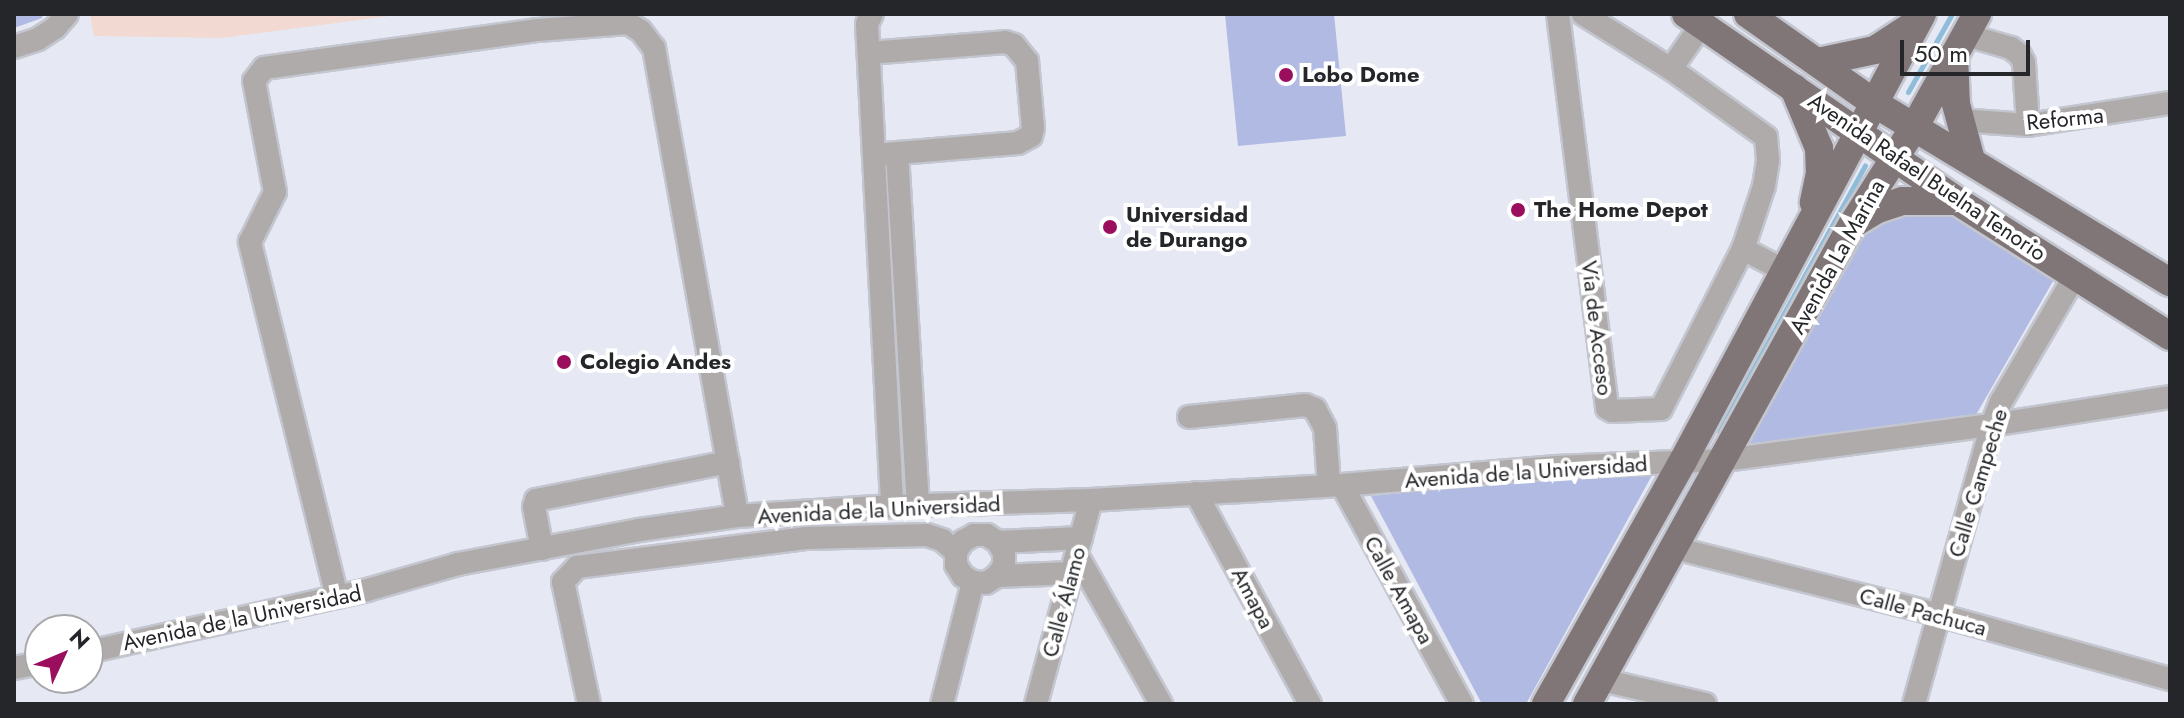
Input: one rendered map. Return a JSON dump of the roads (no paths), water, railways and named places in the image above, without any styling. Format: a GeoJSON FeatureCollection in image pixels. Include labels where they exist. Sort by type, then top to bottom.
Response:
{"type":"FeatureCollection","features":[{"type":"Feature","properties":{"kind":"main road","name":"Avenida Rafael Buelna Tenorio"},"geometry":{"type":"LineString","coordinates":[[1748,14],[1874,103],[2170,282]]}},
{"type":"Feature","properties":{"kind":"main road"},"geometry":{"type":"LineString","coordinates":[[1818,62],[1875,50],[1920,17]]}},
{"type":"Feature","properties":{"kind":"main road","name":"Avenida La Marina"},"geometry":{"type":"LineString","coordinates":[[1546,704],[1683,461],[1920,17]]}},
{"type":"Feature","properties":{"kind":"main road","name":"Avenida Rafael Buelna Tenorio"},"geometry":{"type":"LineString","coordinates":[[1694,19],[1957,201],[2170,336]]}},
{"type":"Feature","properties":{"kind":"main road"},"geometry":{"type":"LineString","coordinates":[[1966,34],[1959,120],[1971,160]]}},
{"type":"Feature","properties":{"kind":"main road","name":"Avenida La Marina"},"geometry":{"type":"LineString","coordinates":[[1587,704],[1725,460],[1852,225],[1915,126],[1966,34]]}},
{"type":"Feature","properties":{"kind":"main road"},"geometry":{"type":"LineString","coordinates":[[1794,88],[1819,148],[1820,173],[1810,223]]}},
{"type":"Feature","properties":{"kind":"main road"},"geometry":{"type":"LineString","coordinates":[[1852,225],[1891,203],[1926,198],[1957,201]]}},
{"type":"Feature","properties":{"kind":"street"},"geometry":{"type":"LineString","coordinates":[[14,47],[38,39],[66,14]]}},
{"type":"Feature","properties":{"kind":"street"},"geometry":{"type":"LineString","coordinates":[[872,14],[867,24],[892,506]]}},
{"type":"Feature","properties":{"kind":"street","name":"Vía de Acceso"},"geometry":{"type":"LineString","coordinates":[[1558,14],[1609,410],[1661,409],[1666,405],[1743,249],[1764,186],[1768,160],[1766,137],[1671,69],[1583,14]]}},
{"type":"Feature","properties":{"kind":"street"},"geometry":{"type":"LineString","coordinates":[[1671,69],[1694,19]]}},
{"type":"Feature","properties":{"kind":"street"},"geometry":{"type":"LineString","coordinates":[[337,597],[250,242],[275,192],[254,81],[264,68],[538,30],[628,23],[641,31],[654,48],[737,516]]}},
{"type":"Feature","properties":{"kind":"street"},"geometry":{"type":"LineString","coordinates":[[1966,34],[2011,48],[2020,55],[2024,63],[2028,125]]}},
{"type":"Feature","properties":{"kind":"street"},"geometry":{"type":"LineString","coordinates":[[869,53],[1005,42],[1014,45],[1027,61],[1033,128],[1025,142],[874,155]]}},
{"type":"Feature","properties":{"kind":"street","name":"Reforma"},"geometry":{"type":"LineString","coordinates":[[1959,120],[2028,125],[2170,103]]}},
{"type":"Feature","properties":{"kind":"street"},"geometry":{"type":"LineString","coordinates":[[897,153],[918,505]]}},
{"type":"Feature","properties":{"kind":"street"},"geometry":{"type":"LineString","coordinates":[[1743,249],[1785,271]]}},
{"type":"Feature","properties":{"kind":"street","name":"Calle Campeche"},"geometry":{"type":"LineString","coordinates":[[1914,704],[1992,425],[2001,402],[2075,276]]}},
{"type":"Feature","properties":{"kind":"street"},"geometry":{"type":"LineString","coordinates":[[1683,461],[1725,460],[1992,425],[2170,397]]}},
{"type":"Feature","properties":{"kind":"street"},"geometry":{"type":"LineString","coordinates":[[1189,417],[1305,405],[1315,409],[1325,428],[1336,485]]}},
{"type":"Feature","properties":{"kind":"street","name":"Avenida de la Universidad"},"geometry":{"type":"LineString","coordinates":[[104,648],[337,597],[458,564],[639,530],[737,516],[892,506],[1091,500],[1683,461]]}},
{"type":"Feature","properties":{"kind":"street"},"geometry":{"type":"LineString","coordinates":[[542,549],[534,507],[536,500],[728,462]]}},
{"type":"Feature","properties":{"kind":"street","name":"Calle Amapa"},"geometry":{"type":"LineString","coordinates":[[1336,485],[1452,701]]}},
{"type":"Feature","properties":{"kind":"street","name":"Amapa"},"geometry":{"type":"LineString","coordinates":[[1196,493],[1310,704]]}},
{"type":"Feature","properties":{"kind":"street","name":"Calle Álamo"},"geometry":{"type":"LineString","coordinates":[[1036,704],[1091,500]]}},
{"type":"Feature","properties":{"kind":"street"},"geometry":{"type":"LineString","coordinates":[[589,704],[563,582],[577,567],[717,546],[834,537],[927,535],[942,540],[956,552]]}},
{"type":"Feature","properties":{"kind":"street"},"geometry":{"type":"LineString","coordinates":[[974,535],[987,535],[998,542],[1077,555],[997,576],[986,583],[973,582],[963,576],[956,565],[956,552],[963,541],[974,535]]}},
{"type":"Feature","properties":{"kind":"street"},"geometry":{"type":"LineString","coordinates":[[997,576],[1004,566],[1004,553],[998,542]]}},
{"type":"Feature","properties":{"kind":"street","name":"Calle Pachuca"},"geometry":{"type":"LineString","coordinates":[[1675,548],[1939,615],[2170,679]]}},
{"type":"Feature","properties":{"kind":"street"},"geometry":{"type":"LineString","coordinates":[[1077,555],[1161,704]]}},
{"type":"Feature","properties":{"kind":"street"},"geometry":{"type":"LineString","coordinates":[[942,704],[973,582]]}},
{"type":"Feature","properties":{"kind":"street"},"geometry":{"type":"LineString","coordinates":[[1602,680],[1705,704]]}},
{"type":"Feature","properties":{"kind":"waterway"},"geometry":{"type":"LineString","coordinates":[[1908,92],[1952,14]]}},
{"type":"Feature","properties":{"kind":"waterway"},"geometry":{"type":"LineString","coordinates":[[1719,431],[1865,165]]}},
{"type":"Feature","properties":{"kind":"place","name":"Lobo Dome"},"geometry":{"type":"Point","coordinates":[1286,75]}},
{"type":"Feature","properties":{"kind":"place","name":"The Home Depot"},"geometry":{"type":"Point","coordinates":[1518,210]}},
{"type":"Feature","properties":{"kind":"place","name":"Universidad de Durango"},"geometry":{"type":"Point","coordinates":[1110,227]}},
{"type":"Feature","properties":{"kind":"place","name":"Colegio Andes"},"geometry":{"type":"Point","coordinates":[564,362]}}]}
